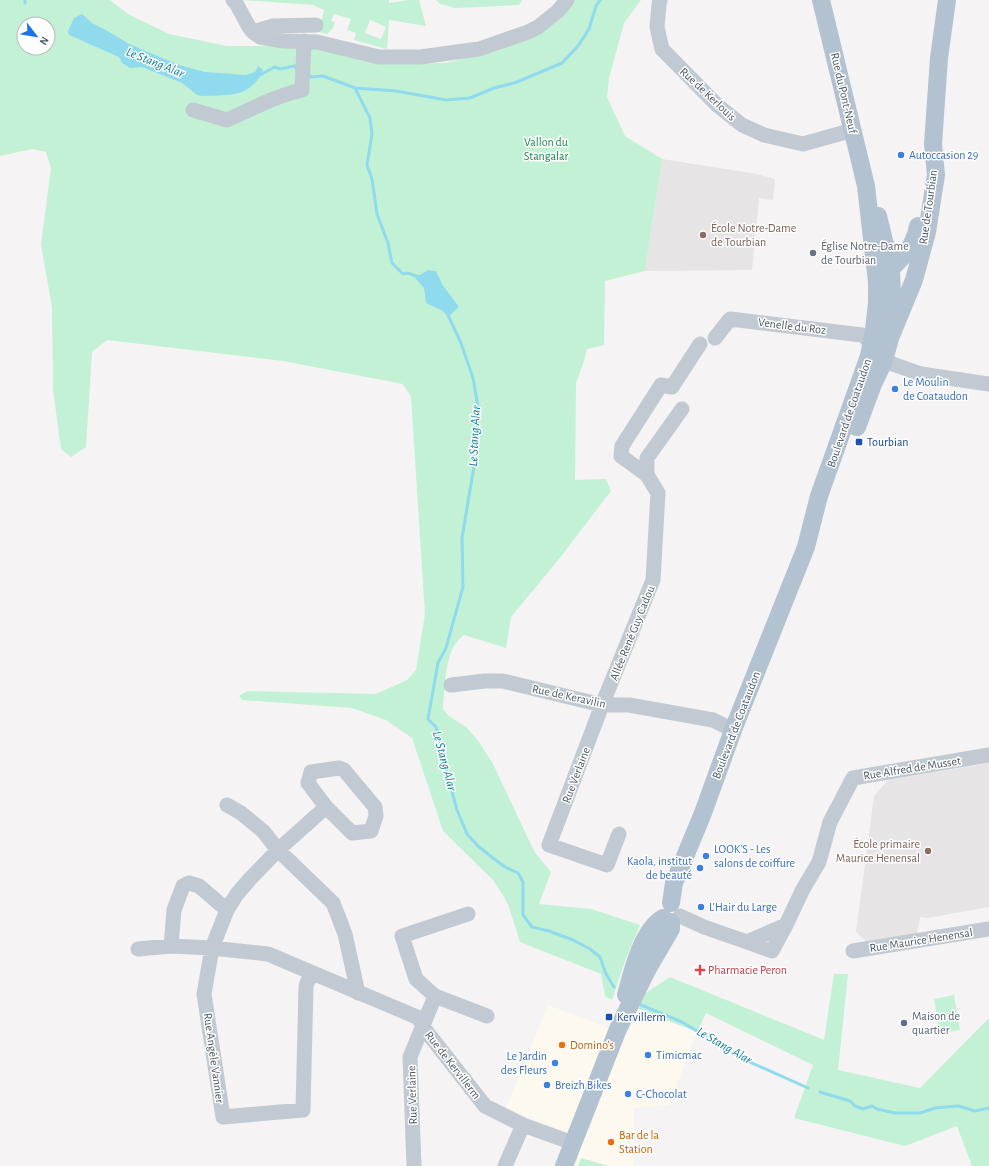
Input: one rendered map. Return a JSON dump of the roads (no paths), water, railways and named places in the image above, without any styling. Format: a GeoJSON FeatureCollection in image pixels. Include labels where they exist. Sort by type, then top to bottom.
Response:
{"type":"FeatureCollection","features":[{"type":"Feature","properties":{"kind":"main road","name":"Rue du Pont-Neuf"},"geometry":{"type":"LineString","coordinates":[[822,0],[866,186],[877,282],[877,303],[871,347]]}},
{"type":"Feature","properties":{"kind":"main road","name":"Rue de Tourbian"},"geometry":{"type":"LineString","coordinates":[[884,361],[890,338],[914,280],[927,232],[936,175],[933,144],[939,58],[947,0]]}},
{"type":"Feature","properties":{"kind":"main road"},"geometry":{"type":"LineString","coordinates":[[877,282],[910,249],[916,238],[933,144]]}},
{"type":"Feature","properties":{"kind":"main road","name":"Rue du Pont-Neuf"},"geometry":{"type":"LineString","coordinates":[[866,186],[879,218],[890,269],[892,297],[890,338]]}},
{"type":"Feature","properties":{"kind":"main road"},"geometry":{"type":"LineString","coordinates":[[885,243],[900,250],[910,249]]}},
{"type":"Feature","properties":{"kind":"main road"},"geometry":{"type":"LineString","coordinates":[[871,347],[884,361]]}},
{"type":"Feature","properties":{"kind":"main road","name":"Boulevard de Coataudon"},"geometry":{"type":"LineString","coordinates":[[806,547],[819,496],[871,347]]}},
{"type":"Feature","properties":{"kind":"main road","name":"Boulevard de Coataudon"},"geometry":{"type":"LineString","coordinates":[[671,915],[674,883],[703,813],[733,730],[806,547],[830,501],[873,384],[884,361]]}},
{"type":"Feature","properties":{"kind":"main road"},"geometry":{"type":"LineString","coordinates":[[564,1166],[618,1028],[634,964],[656,922],[671,915]]}},
{"type":"Feature","properties":{"kind":"street"},"geometry":{"type":"LineString","coordinates":[[233,0],[253,32],[260,37],[284,41],[317,42],[379,57],[420,57],[479,49],[538,27],[558,11],[567,0]]}},
{"type":"Feature","properties":{"kind":"street","name":"Rue de Kerlouis"},"geometry":{"type":"LineString","coordinates":[[660,0],[657,27],[662,49],[718,106],[742,125],[764,135],[803,144],[853,130]]}},
{"type":"Feature","properties":{"kind":"street"},"geometry":{"type":"LineString","coordinates":[[253,32],[273,26],[316,25]]}},
{"type":"Feature","properties":{"kind":"street"},"geometry":{"type":"LineString","coordinates":[[193,110],[227,120],[264,102],[302,87],[304,41]]}},
{"type":"Feature","properties":{"kind":"street","name":"Venelle du Roz"},"geometry":{"type":"LineString","coordinates":[[715,338],[730,318],[862,335],[867,339],[871,347]]}},
{"type":"Feature","properties":{"kind":"street","name":"Allée René Guy Cadou"},"geometry":{"type":"LineString","coordinates":[[602,705],[653,580],[658,493],[647,475],[621,456],[622,446],[661,385],[672,387],[700,344]]}},
{"type":"Feature","properties":{"kind":"street"},"geometry":{"type":"LineString","coordinates":[[884,361],[921,374],[989,384]]}},
{"type":"Feature","properties":{"kind":"street"},"geometry":{"type":"LineString","coordinates":[[647,475],[647,458],[682,409]]}},
{"type":"Feature","properties":{"kind":"street","name":"Rue de Keravilin"},"geometry":{"type":"LineString","coordinates":[[451,685],[485,681],[503,681],[602,705],[629,704],[713,720],[733,730]]}},
{"type":"Feature","properties":{"kind":"street","name":"Rue Verlaine"},"geometry":{"type":"LineString","coordinates":[[602,705],[550,845],[607,865],[619,834]]}},
{"type":"Feature","properties":{"kind":"street","name":"Rue Alfred de Musset"},"geometry":{"type":"LineString","coordinates":[[671,915],[747,942],[786,924],[819,862],[830,822],[853,778],[989,755]]}},
{"type":"Feature","properties":{"kind":"street"},"geometry":{"type":"LineString","coordinates":[[339,768],[344,770],[375,807],[376,816],[371,831],[352,833],[326,807],[308,783],[311,772],[339,768]]}},
{"type":"Feature","properties":{"kind":"street"},"geometry":{"type":"LineString","coordinates":[[227,805],[241,813],[263,831],[278,850],[333,903],[344,934],[358,993]]}},
{"type":"Feature","properties":{"kind":"street","name":"Rue Angèle Vannier"},"geometry":{"type":"LineString","coordinates":[[310,972],[306,986],[304,1110],[223,1117],[204,994],[212,948],[227,910],[237,894],[278,850],[326,807]]}},
{"type":"Feature","properties":{"kind":"street"},"geometry":{"type":"LineString","coordinates":[[171,946],[174,910],[184,886],[189,883],[199,886],[227,910]]}},
{"type":"Feature","properties":{"kind":"street"},"geometry":{"type":"LineString","coordinates":[[468,914],[402,936],[416,979],[435,996],[487,1016]]}},
{"type":"Feature","properties":{"kind":"street","name":"Rue Maurice Henensal"},"geometry":{"type":"LineString","coordinates":[[853,952],[989,929]]}},
{"type":"Feature","properties":{"kind":"street"},"geometry":{"type":"LineString","coordinates":[[138,949],[171,946],[212,948],[268,954],[358,993]]}},
{"type":"Feature","properties":{"kind":"street","name":"Rue de Kervillerm"},"geometry":{"type":"LineString","coordinates":[[358,993],[419,1018],[423,1027],[485,1106],[523,1125],[573,1143]]}},
{"type":"Feature","properties":{"kind":"street","name":"Rue Verlaine"},"geometry":{"type":"LineString","coordinates":[[414,1166],[410,1057],[435,996]]}},
{"type":"Feature","properties":{"kind":"street"},"geometry":{"type":"LineString","coordinates":[[505,1166],[523,1125]]}},
{"type":"Feature","properties":{"kind":"water"},"geometry":{"type":"Polygon","coordinates":[[[82,14],[92,23],[129,44],[179,65],[205,72],[246,75],[255,72],[258,66],[263,70],[258,79],[246,90],[230,95],[197,95],[182,83],[142,67],[130,68],[122,63],[119,57],[69,35],[68,31],[74,18],[82,14]]]}},
{"type":"Feature","properties":{"kind":"water"},"geometry":{"type":"Polygon","coordinates":[[[428,270],[436,271],[442,284],[459,307],[449,316],[441,310],[426,303],[424,288],[415,278],[428,270]]]}},
{"type":"Feature","properties":{"kind":"waterway"},"geometry":{"type":"LineString","coordinates":[[307,74],[312,77],[323,76],[355,88],[396,91],[446,100],[470,98],[494,88],[517,82],[562,63],[578,46],[589,29],[596,6],[600,0]]}},
{"type":"Feature","properties":{"kind":"waterway","name":"Le Stang Alar"},"geometry":{"type":"LineString","coordinates":[[258,76],[275,67],[280,69],[294,66],[299,70]]}},
{"type":"Feature","properties":{"kind":"waterway","name":"Le Stang Alar"},"geometry":{"type":"LineString","coordinates":[[355,88],[370,118],[372,134],[367,165],[372,179],[377,214],[388,243],[392,263],[403,274],[407,273],[420,277]]}},
{"type":"Feature","properties":{"kind":"waterway","name":"Le Stang Alar"},"geometry":{"type":"LineString","coordinates":[[447,313],[461,343],[473,378],[478,407],[478,432],[476,454],[462,538],[463,587],[446,648],[438,663],[428,719],[436,727],[457,810],[467,834],[478,846],[493,858],[505,867],[518,873],[523,882],[523,915],[532,927],[549,931],[573,940],[590,949],[600,957],[606,974],[614,987]]}},
{"type":"Feature","properties":{"kind":"waterway","name":"Le Stang Alar"},"geometry":{"type":"LineString","coordinates":[[641,1005],[682,1022],[743,1059],[808,1088]]}},
{"type":"Feature","properties":{"kind":"waterway","name":"Le Stang Alar"},"geometry":{"type":"LineString","coordinates":[[820,1092],[850,1101],[855,1106],[863,1109],[872,1106],[877,1109],[895,1113],[920,1113],[935,1108],[958,1106],[975,1111],[989,1108]]}},
{"type":"Feature","properties":{"kind":"place","name":"Autoccasion 29"},"geometry":{"type":"Point","coordinates":[901,155]}},
{"type":"Feature","properties":{"kind":"place","name":"École Notre-Dame de Tourbian"},"geometry":{"type":"Point","coordinates":[703,235]}},
{"type":"Feature","properties":{"kind":"place","name":"Église Notre-Dame de Tourbian"},"geometry":{"type":"Point","coordinates":[813,253]}},
{"type":"Feature","properties":{"kind":"place","name":"Le Moulin de Coataudon"},"geometry":{"type":"Point","coordinates":[895,389]}},
{"type":"Feature","properties":{"kind":"place","name":"Tourbian"},"geometry":{"type":"Point","coordinates":[859,442]}},
{"type":"Feature","properties":{"kind":"place","name":"École primaire Maurice Henensal"},"geometry":{"type":"Point","coordinates":[928,851]}},
{"type":"Feature","properties":{"kind":"place","name":"LOOK'S - Les salons de coiffure"},"geometry":{"type":"Point","coordinates":[706,856]}},
{"type":"Feature","properties":{"kind":"place","name":"Kaola, institut de beauté"},"geometry":{"type":"Point","coordinates":[700,868]}},
{"type":"Feature","properties":{"kind":"place","name":"L'Hair du Large"},"geometry":{"type":"Point","coordinates":[701,907]}},
{"type":"Feature","properties":{"kind":"place","name":"Pharmacie Peron"},"geometry":{"type":"Point","coordinates":[700,970]}},
{"type":"Feature","properties":{"kind":"place","name":"Kervillerm"},"geometry":{"type":"Point","coordinates":[609,1017]}},
{"type":"Feature","properties":{"kind":"place","name":"Maison de quartier"},"geometry":{"type":"Point","coordinates":[904,1023]}},
{"type":"Feature","properties":{"kind":"place","name":"Domino's"},"geometry":{"type":"Point","coordinates":[562,1045]}},
{"type":"Feature","properties":{"kind":"place","name":"Timicmac"},"geometry":{"type":"Point","coordinates":[648,1055]}},
{"type":"Feature","properties":{"kind":"place","name":"Le Jardin des Fleurs"},"geometry":{"type":"Point","coordinates":[555,1063]}},
{"type":"Feature","properties":{"kind":"place","name":"Breizh Bikes"},"geometry":{"type":"Point","coordinates":[547,1085]}},
{"type":"Feature","properties":{"kind":"place","name":"C-Chocolat"},"geometry":{"type":"Point","coordinates":[628,1094]}},
{"type":"Feature","properties":{"kind":"place","name":"Bar de la Station"},"geometry":{"type":"Point","coordinates":[611,1142]}},
{"type":"Feature","properties":{"kind":"park label","name":"Vallon du Stangalar"},"geometry":{"type":"Point","coordinates":[546,149]}}]}
